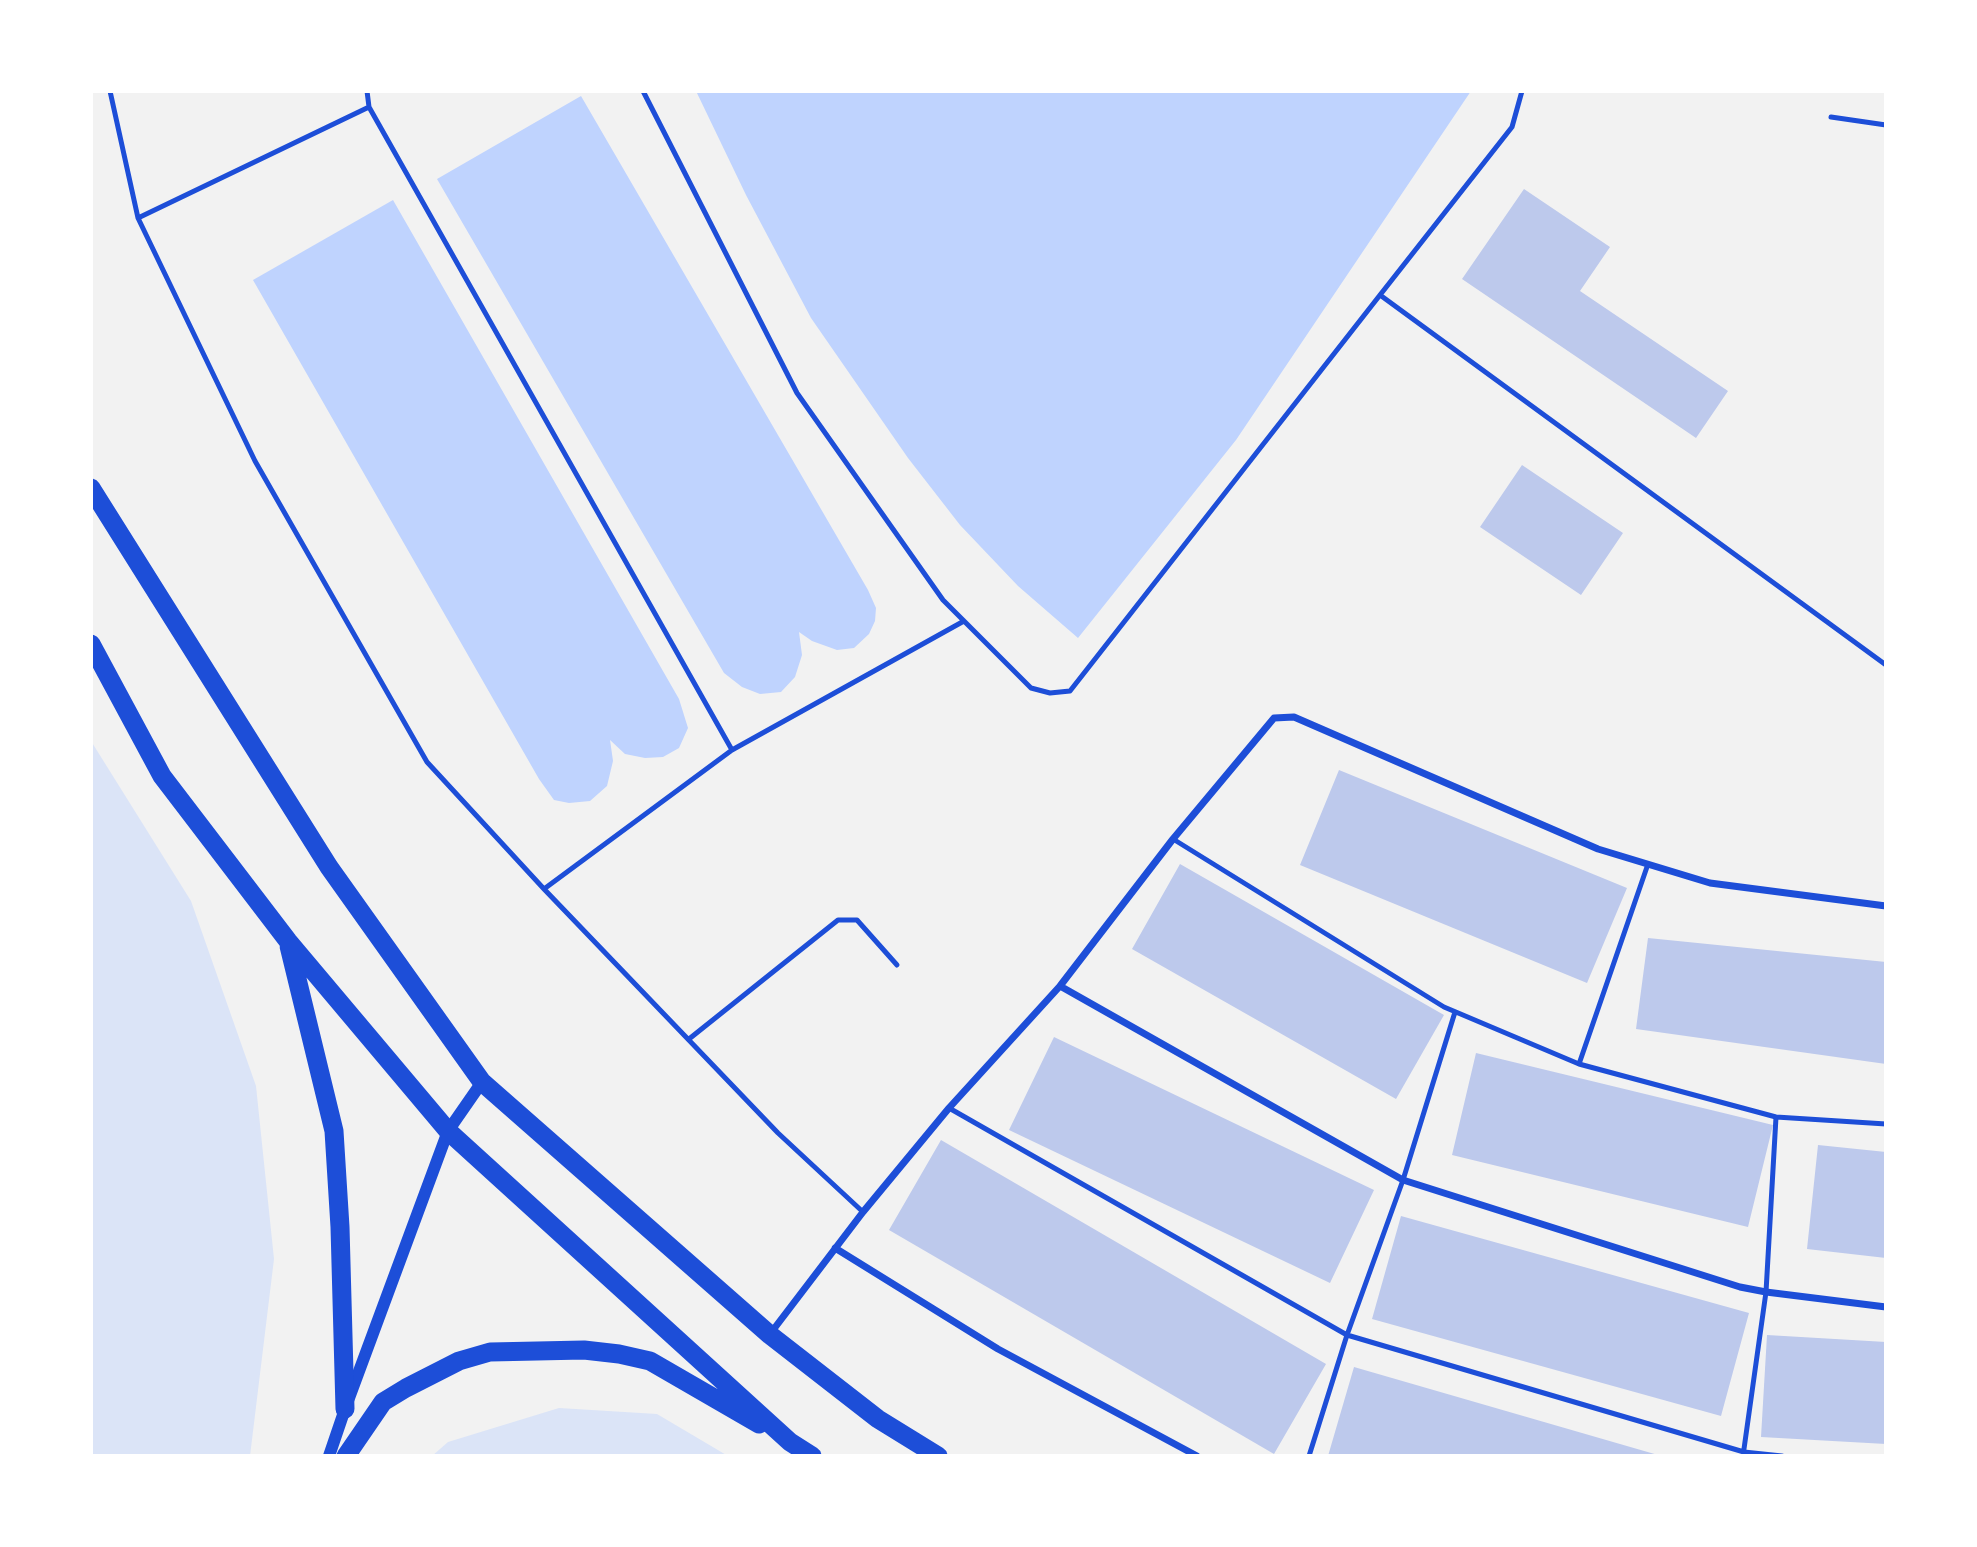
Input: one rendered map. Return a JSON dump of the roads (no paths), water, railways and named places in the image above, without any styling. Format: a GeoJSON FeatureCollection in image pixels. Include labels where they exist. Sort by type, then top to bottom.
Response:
{"type":"FeatureCollection","features":[{"type":"Feature","properties":{"kind":"highway"},"geometry":{"type":"LineString","coordinates":[[91,488],[329,867],[482,1082],[770,1335],[878,1419],[938,1456]]}},
{"type":"Feature","properties":{"kind":"highway"},"geometry":{"type":"LineString","coordinates":[[91,644],[162,776],[288,941],[448,1131],[790,1442]]}},
{"type":"Feature","properties":{"kind":"highway"},"geometry":{"type":"LineString","coordinates":[[288,941],[334,1132],[340,1227],[345,1409]]}},
{"type":"Feature","properties":{"kind":"highway"},"geometry":{"type":"LineString","coordinates":[[346,1456],[383,1402],[406,1388],[459,1361],[490,1352],[534,1350],[584,1350],[619,1354],[650,1362],[813,1456]]}},
{"type":"Feature","properties":{"kind":"street"},"geometry":{"type":"LineString","coordinates":[[770,1335],[863,1212],[949,1108],[1060,986],[1173,839],[1274,718],[1294,717],[1598,849],[1710,883],[1886,906]]}},
{"type":"Feature","properties":{"kind":"street"},"geometry":{"type":"LineString","coordinates":[[1060,986],[1403,1180],[1740,1287],[1886,1307]]}},
{"type":"Feature","properties":{"kind":"street"},"geometry":{"type":"LineString","coordinates":[[329,1456],[448,1131],[482,1082]]}},
{"type":"Feature","properties":{"kind":"street"},"geometry":{"type":"LineString","coordinates":[[835,1248],[998,1349],[1196,1456]]}},
{"type":"Feature","properties":{"kind":"lane"},"geometry":{"type":"LineString","coordinates":[[110,91],[138,218],[255,461],[427,762],[544,889],[778,1133],[863,1212]]}},
{"type":"Feature","properties":{"kind":"lane"},"geometry":{"type":"LineString","coordinates":[[367,91],[369,107],[732,750]]}},
{"type":"Feature","properties":{"kind":"lane"},"geometry":{"type":"LineString","coordinates":[[643,91],[797,393],[943,600],[1031,688],[1050,693],[1070,691],[1380,296],[1512,127],[1522,91]]}},
{"type":"Feature","properties":{"kind":"lane"},"geometry":{"type":"LineString","coordinates":[[138,218],[369,107]]}},
{"type":"Feature","properties":{"kind":"lane"},"geometry":{"type":"LineString","coordinates":[[1831,117],[1886,125]]}},
{"type":"Feature","properties":{"kind":"lane"},"geometry":{"type":"LineString","coordinates":[[1380,296],[1886,665]]}},
{"type":"Feature","properties":{"kind":"lane"},"geometry":{"type":"LineString","coordinates":[[544,889],[732,750],[965,622],[943,600]]}},
{"type":"Feature","properties":{"kind":"lane"},"geometry":{"type":"LineString","coordinates":[[1173,839],[1432,1000],[1579,1065],[1776,1117],[1886,1124]]}},
{"type":"Feature","properties":{"kind":"lane"},"geometry":{"type":"LineString","coordinates":[[1579,1065],[1648,864]]}},
{"type":"Feature","properties":{"kind":"lane"},"geometry":{"type":"LineString","coordinates":[[689,1039],[838,920],[858,920],[897,965]]}},
{"type":"Feature","properties":{"kind":"lane"},"geometry":{"type":"LineString","coordinates":[[1309,1456],[1347,1335],[1403,1180],[1455,1012]]}},
{"type":"Feature","properties":{"kind":"lane"},"geometry":{"type":"LineString","coordinates":[[949,1108],[1347,1335],[1744,1454],[1782,1456]]}},
{"type":"Feature","properties":{"kind":"lane"},"geometry":{"type":"LineString","coordinates":[[1744,1454],[1766,1292],[1776,1117]]}},
{"type":"Feature","properties":{"kind":"water"},"geometry":{"type":"Polygon","coordinates":[[[696,91],[1471,91],[1236,440],[1078,638],[1018,586],[960,525],[908,458],[811,318],[746,195],[696,91]]]}},
{"type":"Feature","properties":{"kind":"water"},"geometry":{"type":"Polygon","coordinates":[[[581,96],[876,608],[875,621],[869,634],[854,648],[837,650],[812,641],[799,632],[802,655],[795,677],[781,692],[760,694],[742,687],[724,673],[437,179],[581,96]]]}},
{"type":"Feature","properties":{"kind":"water"},"geometry":{"type":"Polygon","coordinates":[[[393,200],[679,699],[688,728],[679,748],[663,757],[645,758],[625,754],[610,740],[613,761],[607,786],[590,801],[569,803],[554,800],[539,779],[253,280],[393,200]]]}}]}
